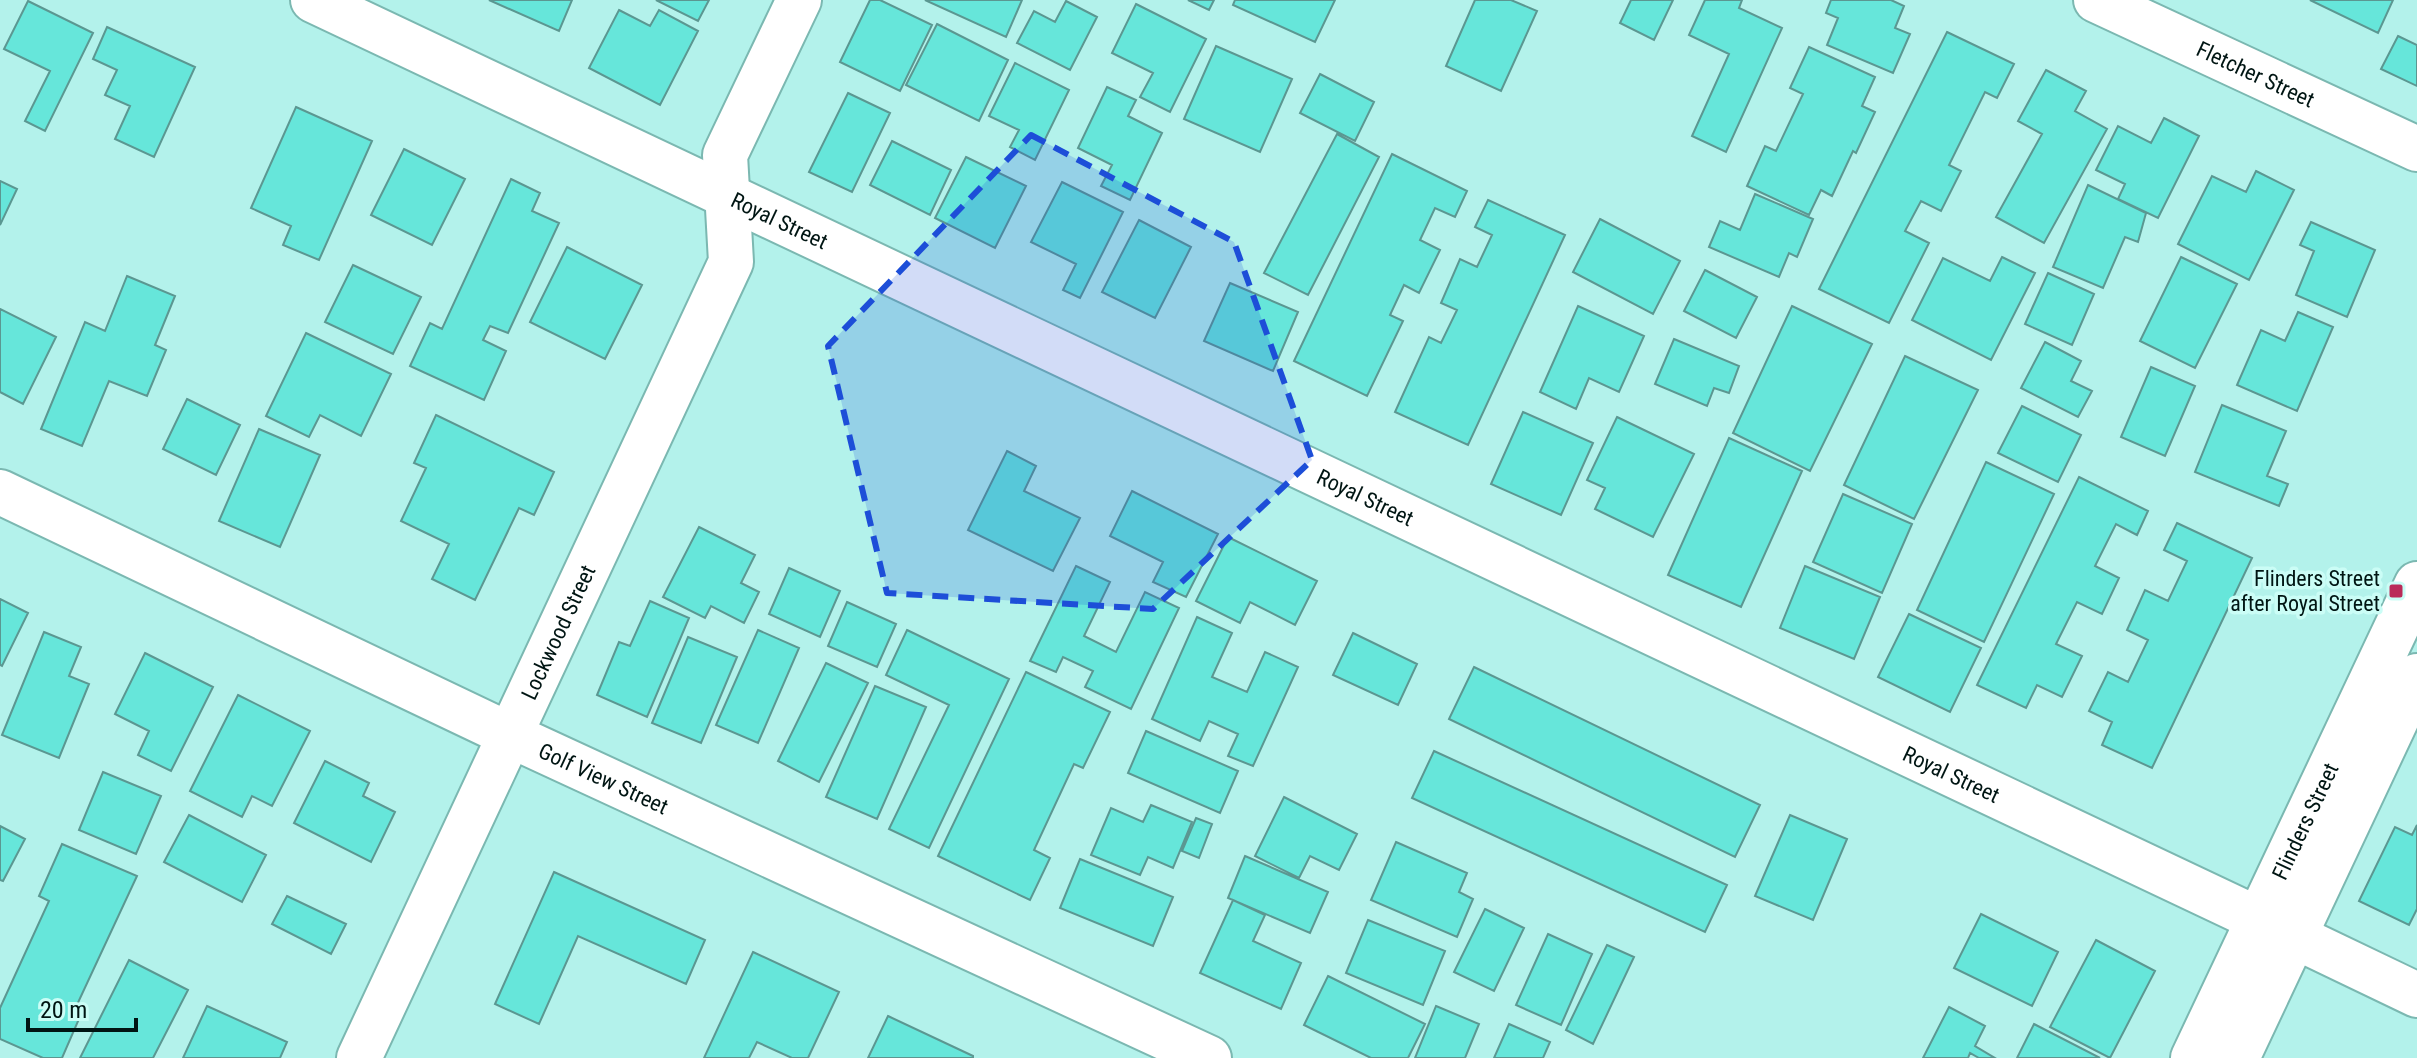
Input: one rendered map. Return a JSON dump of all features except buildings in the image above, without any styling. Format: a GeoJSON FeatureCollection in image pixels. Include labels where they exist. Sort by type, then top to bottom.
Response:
{"type":"FeatureCollection","features":[{"type":"Feature","properties":{"kind":"main road","name":"Royal Street"},"geometry":{"type":"LineString","coordinates":[[313,0],[2417,995]]}},
{"type":"Feature","properties":{"kind":"main road","name":"Lockwood Street"},"geometry":{"type":"LineString","coordinates":[[359,1058],[731,262],[725,155],[799,0]]}},
{"type":"Feature","properties":{"kind":"main road","name":"Fletcher Street"},"geometry":{"type":"LineString","coordinates":[[2096,0],[2417,149]]}},
{"type":"Feature","properties":{"kind":"main road","name":"Golf View Street"},"geometry":{"type":"LineString","coordinates":[[0,492],[512,736],[1209,1058]]}},
{"type":"Feature","properties":{"kind":"main road","name":"Flinders Street"},"geometry":{"type":"LineString","coordinates":[[2237,1058],[2277,928],[2417,584]]}},
{"type":"Feature","properties":{"kind":"main road","name":"Flinders Street"},"geometry":{"type":"LineString","coordinates":[[2193,1058],[2277,928],[2417,676]]}},
{"type":"Feature","properties":{"kind":"highlighted area"},"geometry":{"type":"Polygon","coordinates":[[[1031,135],[1234,242],[1312,460],[1153,609],[887,593],[828,346],[1031,135]]]}},
{"type":"Feature","properties":{"kind":"place","name":"Flinders Street after Royal Street"},"geometry":{"type":"Point","coordinates":[2396,591]}}]}
